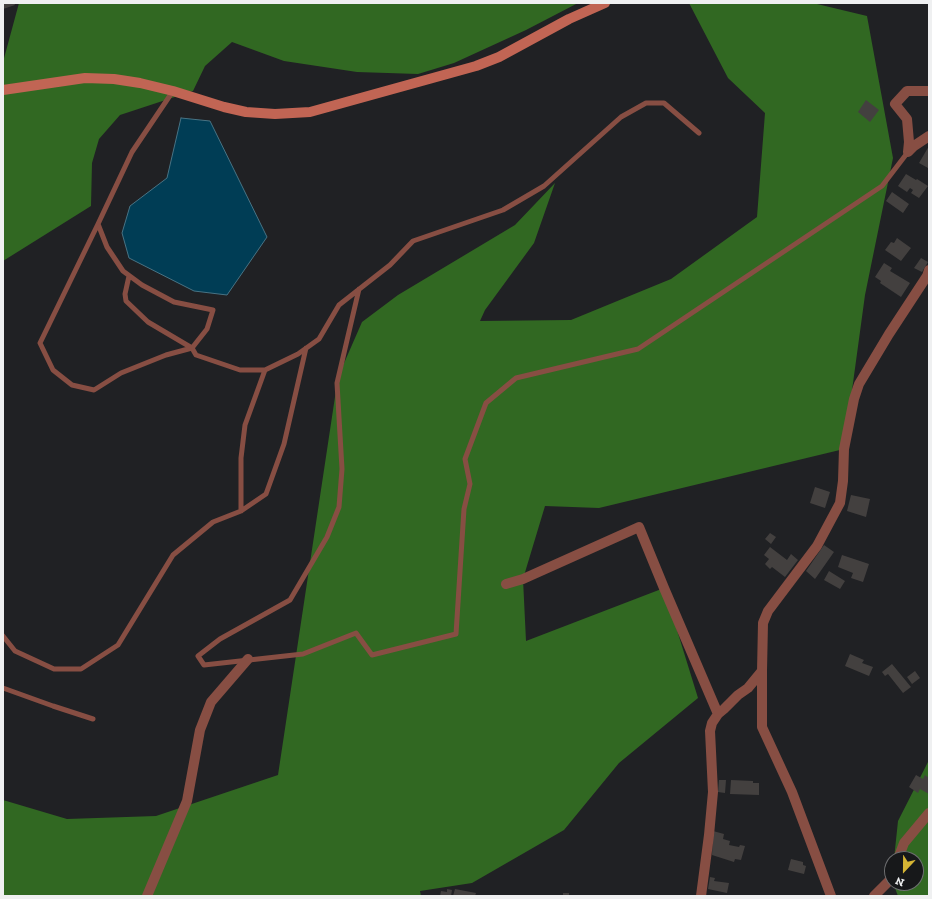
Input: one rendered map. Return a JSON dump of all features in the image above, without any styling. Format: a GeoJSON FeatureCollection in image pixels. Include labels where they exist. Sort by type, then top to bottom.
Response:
{"type":"FeatureCollection","features":[{"type":"Feature","properties":{"kind":"street"},"geometry":{"type":"LineString","coordinates":[[3,90],[85,78],[114,79],[140,82],[246,112],[275,114],[310,112],[476,66],[499,57],[541,35],[569,18],[604,3]]}},
{"type":"Feature","properties":{"kind":"street"},"geometry":{"type":"LineString","coordinates":[[908,152],[909,142],[906,119],[895,104],[907,91],[929,91]]}},
{"type":"Feature","properties":{"kind":"street"},"geometry":{"type":"LineString","coordinates":[[908,152],[929,136]]}},
{"type":"Feature","properties":{"kind":"street"},"geometry":{"type":"LineString","coordinates":[[831,896],[792,792],[762,727],[763,623],[768,611],[817,546],[840,503],[843,481],[844,449],[858,384],[927,276],[929,270]]}},
{"type":"Feature","properties":{"kind":"street"},"geometry":{"type":"LineString","coordinates":[[506,584],[523,579],[639,527],[718,714]]}},
{"type":"Feature","properties":{"kind":"street"},"geometry":{"type":"LineString","coordinates":[[147,896],[187,801],[200,730],[211,702],[248,660]]}},
{"type":"Feature","properties":{"kind":"street"},"geometry":{"type":"LineString","coordinates":[[705,896],[701,896],[713,792],[710,731],[712,723],[718,714],[748,688],[762,671]]}},
{"type":"Feature","properties":{"kind":"street"},"geometry":{"type":"LineString","coordinates":[[901,851],[904,843],[929,814]]}},
{"type":"Feature","properties":{"kind":"street"},"geometry":{"type":"LineString","coordinates":[[874,896],[884,885]]}},
{"type":"Feature","properties":{"kind":"lane"},"geometry":{"type":"LineString","coordinates":[[98,224],[107,247],[123,271],[129,276],[142,285],[174,302],[213,310],[206,329],[192,348],[166,355],[121,373],[94,390],[72,385],[53,370],[40,343],[132,152],[173,91]]}},
{"type":"Feature","properties":{"kind":"lane"},"geometry":{"type":"LineString","coordinates":[[129,276],[125,294],[126,301],[148,322],[192,348],[196,355],[240,370],[266,370],[298,354],[319,339],[339,306],[390,265],[413,241],[503,210],[544,186],[621,117],[646,103],[664,103],[699,133]]}},
{"type":"Feature","properties":{"kind":"lane"},"geometry":{"type":"LineString","coordinates":[[359,289],[337,383],[342,469],[339,507],[327,536],[290,600],[220,639],[198,656],[204,665],[303,654],[356,632],[372,655],[456,634],[464,509],[470,484],[465,459],[486,403],[516,378],[638,349],[882,186],[908,152]]}},
{"type":"Feature","properties":{"kind":"lane"},"geometry":{"type":"LineString","coordinates":[[3,636],[15,651],[54,669],[82,669],[118,645],[173,555],[213,522],[241,511],[266,494],[284,444],[306,348]]}},
{"type":"Feature","properties":{"kind":"lane"},"geometry":{"type":"LineString","coordinates":[[241,511],[241,458],[245,425],[266,370]]}},
{"type":"Feature","properties":{"kind":"lane"},"geometry":{"type":"LineString","coordinates":[[3,688],[94,719]]}},
{"type":"Feature","properties":{"kind":"green space"},"geometry":{"type":"Polygon","coordinates":[[[19,3],[578,3],[526,30],[454,63],[418,74],[357,72],[284,61],[232,42],[205,66],[193,91],[120,115],[99,139],[92,163],[91,206],[3,261],[3,62],[19,3]]]}},
{"type":"Feature","properties":{"kind":"green space"},"geometry":{"type":"Polygon","coordinates":[[[689,3],[817,4],[867,16],[893,158],[865,295],[844,449],[599,508],[545,506],[523,579],[526,641],[664,588],[698,698],[619,763],[564,830],[472,883],[420,891],[421,896],[3,896],[3,800],[67,819],[156,816],[278,775],[338,377],[362,322],[398,295],[515,225],[555,183],[534,243],[485,310],[480,321],[571,320],[671,279],[757,217],[765,113],[728,78],[689,3]]]}},
{"type":"Feature","properties":{"kind":"green space"},"geometry":{"type":"Polygon","coordinates":[[[929,760],[929,896],[898,896],[896,891],[924,891],[924,851],[895,851],[898,821],[929,760]]]}},
{"type":"Feature","properties":{"kind":"water"},"geometry":{"type":"Polygon","coordinates":[[[181,118],[210,121],[267,237],[227,295],[194,291],[129,258],[122,233],[130,206],[167,178],[181,118]]]}},
{"type":"Feature","properties":{"kind":"building"},"geometry":{"type":"Polygon","coordinates":[[[3,3],[14,3],[15,5],[3,9],[3,3]]]}},
{"type":"Feature","properties":{"kind":"building"},"geometry":{"type":"Polygon","coordinates":[[[866,100],[879,110],[870,122],[858,112],[866,100]]]}},
{"type":"Feature","properties":{"kind":"building"},"geometry":{"type":"Polygon","coordinates":[[[929,146],[929,167],[928,168],[919,163],[929,146]]]}},
{"type":"Feature","properties":{"kind":"building"},"geometry":{"type":"Polygon","coordinates":[[[906,174],[928,186],[919,198],[911,193],[913,190],[910,188],[907,192],[898,186],[906,174]]]}},
{"type":"Feature","properties":{"kind":"building"},"geometry":{"type":"Polygon","coordinates":[[[892,192],[909,204],[903,213],[886,201],[892,192]]]}},
{"type":"Feature","properties":{"kind":"building"},"geometry":{"type":"Polygon","coordinates":[[[897,238],[911,248],[901,261],[885,250],[891,242],[894,243],[897,238]]]}},
{"type":"Feature","properties":{"kind":"building"},"geometry":{"type":"Polygon","coordinates":[[[921,258],[928,262],[922,272],[914,268],[921,258]]]}},
{"type":"Feature","properties":{"kind":"building"},"geometry":{"type":"Polygon","coordinates":[[[884,263],[892,268],[890,271],[910,283],[901,297],[880,283],[881,281],[875,277],[884,263]]]}},
{"type":"Feature","properties":{"kind":"building"},"geometry":{"type":"Polygon","coordinates":[[[815,487],[830,492],[825,508],[810,503],[815,487]]]}},
{"type":"Feature","properties":{"kind":"building"},"geometry":{"type":"Polygon","coordinates":[[[851,495],[870,499],[866,517],[847,511],[851,495]]]}},
{"type":"Feature","properties":{"kind":"building"},"geometry":{"type":"Polygon","coordinates":[[[770,533],[776,537],[771,544],[765,539],[770,533]]]}},
{"type":"Feature","properties":{"kind":"building"},"geometry":{"type":"Polygon","coordinates":[[[824,545],[834,552],[815,579],[806,571],[824,545]]]}},
{"type":"Feature","properties":{"kind":"building"},"geometry":{"type":"Polygon","coordinates":[[[770,547],[787,560],[791,554],[798,560],[785,577],[772,567],[770,569],[765,564],[769,559],[764,555],[770,547]]]}},
{"type":"Feature","properties":{"kind":"building"},"geometry":{"type":"Polygon","coordinates":[[[842,555],[869,564],[863,582],[851,578],[853,573],[838,567],[842,555]]]}},
{"type":"Feature","properties":{"kind":"building"},"geometry":{"type":"Polygon","coordinates":[[[829,571],[845,581],[840,589],[824,580],[829,571]]]}},
{"type":"Feature","properties":{"kind":"building"},"geometry":{"type":"Polygon","coordinates":[[[850,654],[864,660],[862,663],[873,667],[869,676],[845,666],[850,654]]]}},
{"type":"Feature","properties":{"kind":"building"},"geometry":{"type":"Polygon","coordinates":[[[892,664],[911,687],[903,693],[888,674],[885,676],[882,672],[892,664]]]}},
{"type":"Feature","properties":{"kind":"building"},"geometry":{"type":"Polygon","coordinates":[[[915,671],[920,678],[912,684],[907,677],[915,671]]]}},
{"type":"Feature","properties":{"kind":"building"},"geometry":{"type":"Polygon","coordinates":[[[916,775],[923,779],[925,775],[929,778],[929,794],[920,789],[918,793],[909,787],[916,775]]]}},
{"type":"Feature","properties":{"kind":"building"},"geometry":{"type":"Polygon","coordinates":[[[719,780],[726,780],[725,793],[718,792],[719,780]]]}},
{"type":"Feature","properties":{"kind":"building"},"geometry":{"type":"Polygon","coordinates":[[[731,780],[753,781],[753,783],[759,783],[759,795],[730,794],[731,780]]]}},
{"type":"Feature","properties":{"kind":"building"},"geometry":{"type":"Polygon","coordinates":[[[713,831],[724,834],[723,839],[730,841],[729,845],[739,847],[740,845],[745,846],[741,860],[735,859],[734,862],[712,855],[713,831]]]}},
{"type":"Feature","properties":{"kind":"building"},"geometry":{"type":"Polygon","coordinates":[[[791,859],[803,862],[803,865],[806,866],[804,874],[788,870],[791,859]]]}},
{"type":"Feature","properties":{"kind":"building"},"geometry":{"type":"Polygon","coordinates":[[[710,877],[715,878],[714,881],[729,883],[727,893],[708,889],[710,877]]]}},
{"type":"Feature","properties":{"kind":"building"},"geometry":{"type":"Polygon","coordinates":[[[447,889],[452,890],[451,896],[440,896],[441,891],[447,892],[447,889]]]}},
{"type":"Feature","properties":{"kind":"building"},"geometry":{"type":"Polygon","coordinates":[[[455,889],[476,893],[475,896],[453,896],[455,889]]]}},
{"type":"Feature","properties":{"kind":"building"},"geometry":{"type":"Polygon","coordinates":[[[563,893],[569,893],[569,896],[563,896],[563,893]]]}}]}
